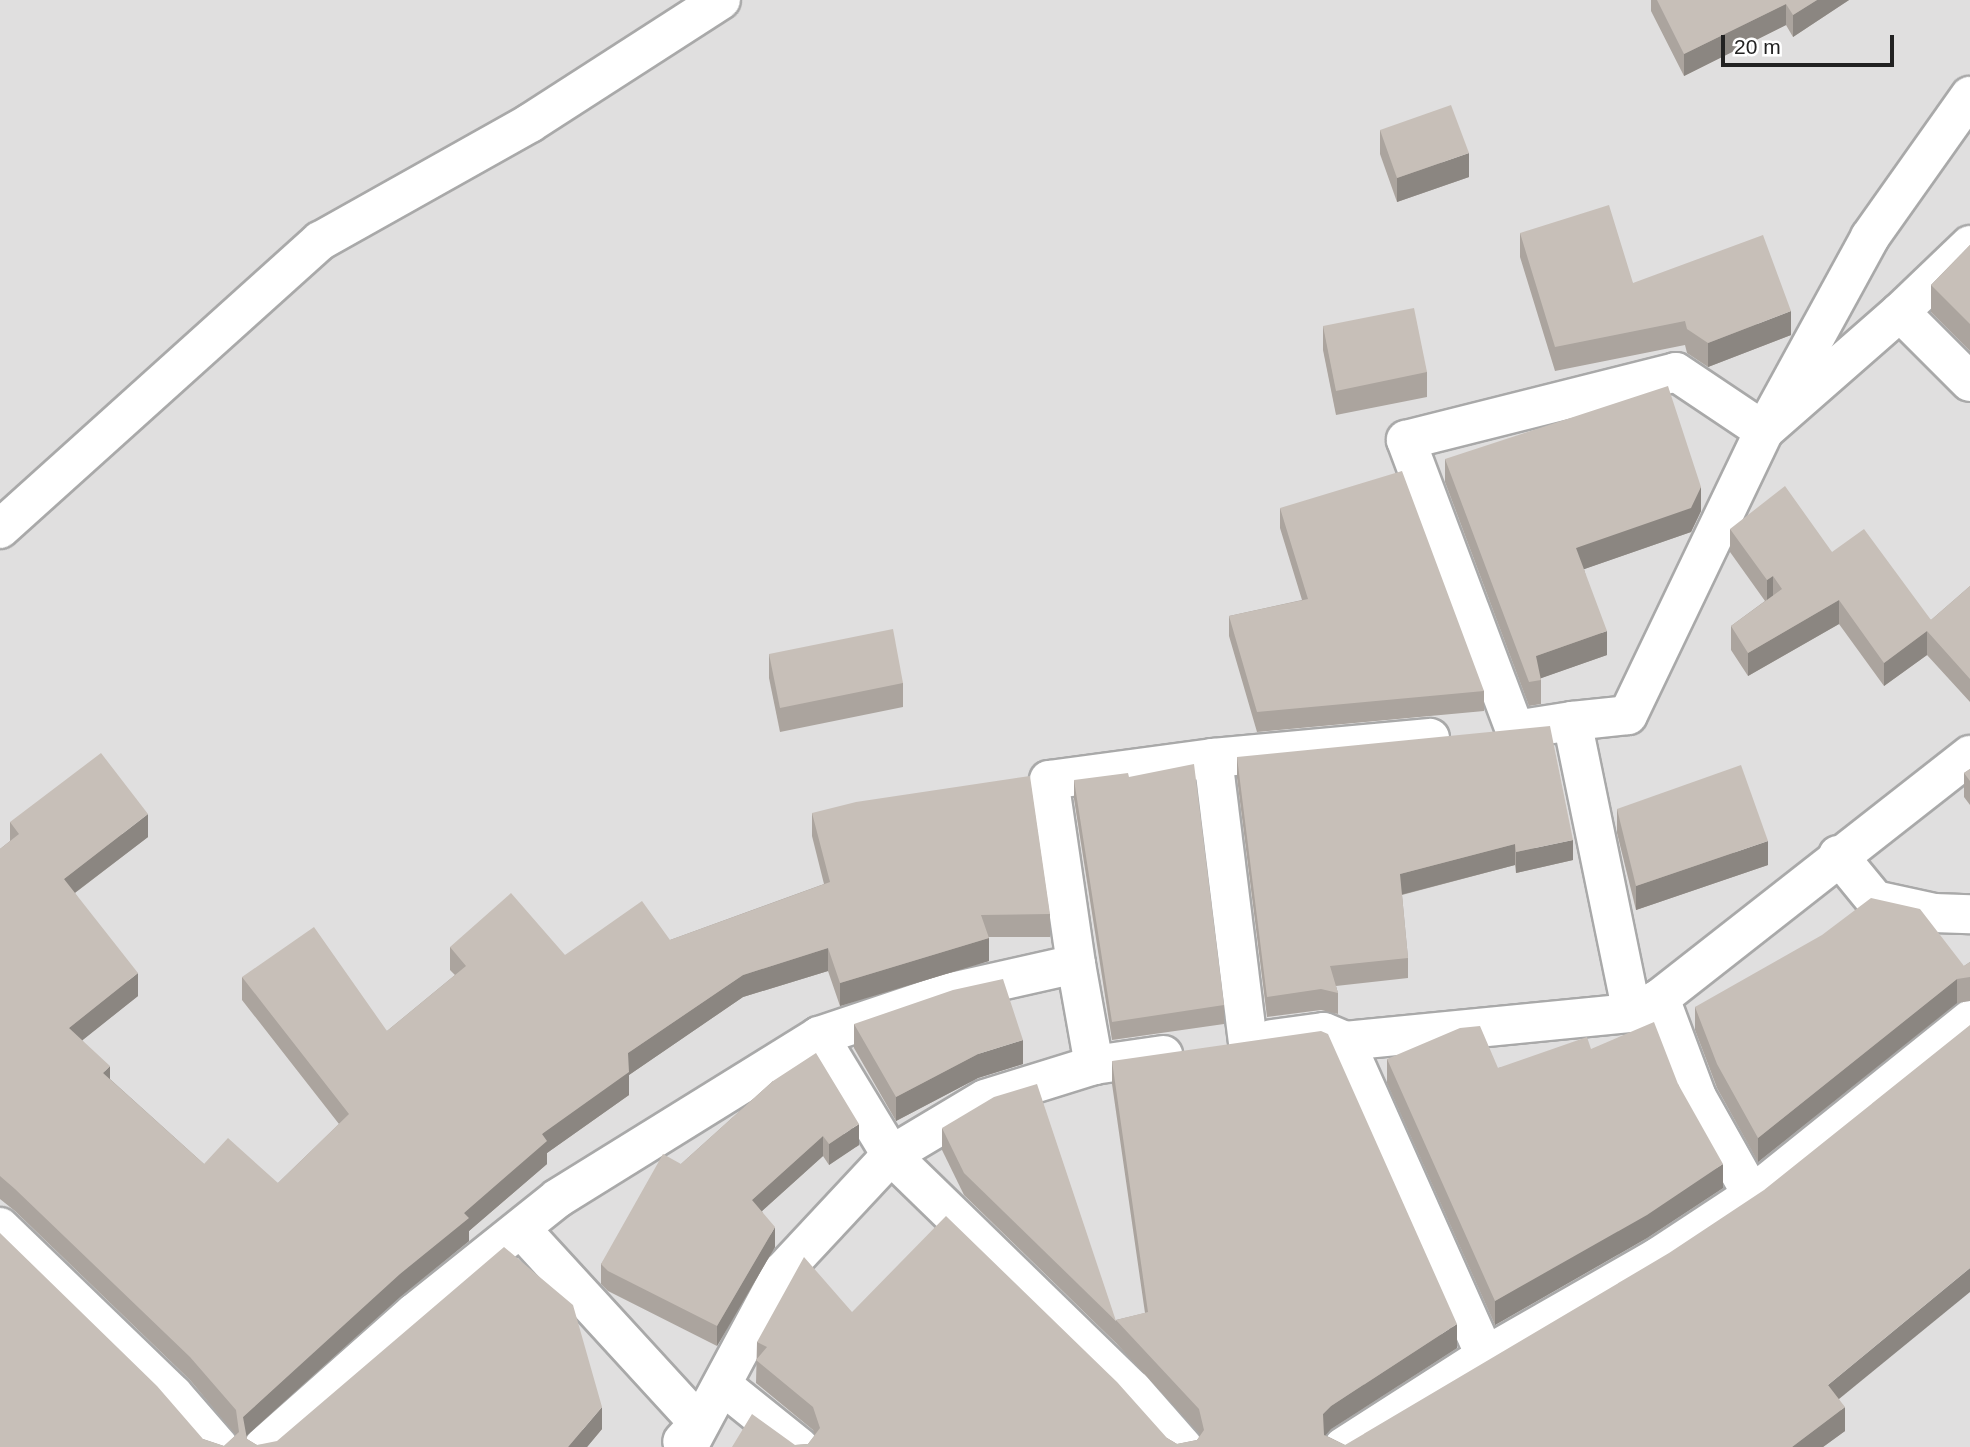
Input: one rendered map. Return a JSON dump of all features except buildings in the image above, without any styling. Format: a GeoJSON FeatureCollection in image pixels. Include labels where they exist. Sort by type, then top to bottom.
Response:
{"type":"FeatureCollection","features":[{"type":"Feature","properties":{"kind":"street"},"geometry":{"type":"LineString","coordinates":[[0,529],[320,242],[530,123],[721,0]]}},
{"type":"Feature","properties":{"kind":"street"},"geometry":{"type":"LineString","coordinates":[[1094,1065],[1049,780],[1213,758],[1515,730],[1628,715],[1764,432],[1870,237],[1970,96]]}},
{"type":"Feature","properties":{"kind":"street"},"geometry":{"type":"LineString","coordinates":[[1764,432],[1900,312],[1970,245]]}},
{"type":"Feature","properties":{"kind":"street"},"geometry":{"type":"LineString","coordinates":[[1900,312],[1970,382]]}},
{"type":"Feature","properties":{"kind":"street"},"geometry":{"type":"LineString","coordinates":[[1515,730],[1406,440],[1676,372],[1764,432]]}},
{"type":"Feature","properties":{"kind":"street"},"geometry":{"type":"LineString","coordinates":[[1572,721],[1646,1005],[1752,1195]]}},
{"type":"Feature","properties":{"kind":"street"},"geometry":{"type":"LineString","coordinates":[[521,1229],[688,1439],[722,1385],[782,1272],[891,1156],[985,1099],[1094,1065],[1248,1042],[1324,1032],[1345,1041],[1646,1005],[1970,755]]}},
{"type":"Feature","properties":{"kind":"street"},"geometry":{"type":"LineString","coordinates":[[1213,758],[1248,1042]]}},
{"type":"Feature","properties":{"kind":"street"},"geometry":{"type":"LineString","coordinates":[[1838,855],[1875,900],[1934,912],[1970,914]]}},
{"type":"Feature","properties":{"kind":"street"},"geometry":{"type":"LineString","coordinates":[[263,1447],[414,1313],[558,1198],[818,1035],[947,993],[1076,964]]}},
{"type":"Feature","properties":{"kind":"street"},"geometry":{"type":"LineString","coordinates":[[1343,1447],[1485,1356],[1658,1257],[1752,1195],[1970,1020]]}},
{"type":"Feature","properties":{"kind":"street"},"geometry":{"type":"LineString","coordinates":[[818,1035],[891,1156],[1133,1390],[1183,1447]]}},
{"type":"Feature","properties":{"kind":"street"},"geometry":{"type":"LineString","coordinates":[[1345,1041],[1485,1356]]}},
{"type":"Feature","properties":{"kind":"street"},"geometry":{"type":"LineString","coordinates":[[0,1227],[173,1394],[219,1447]]}},
{"type":"Feature","properties":{"kind":"street"},"geometry":{"type":"LineString","coordinates":[[722,1385],[799,1447]]}},
{"type":"Feature","properties":{"kind":"shaded area"},"geometry":{"type":"Polygon","coordinates":[[[0,0],[1970,0],[1970,1447],[0,1447],[0,0]]]}}]}
